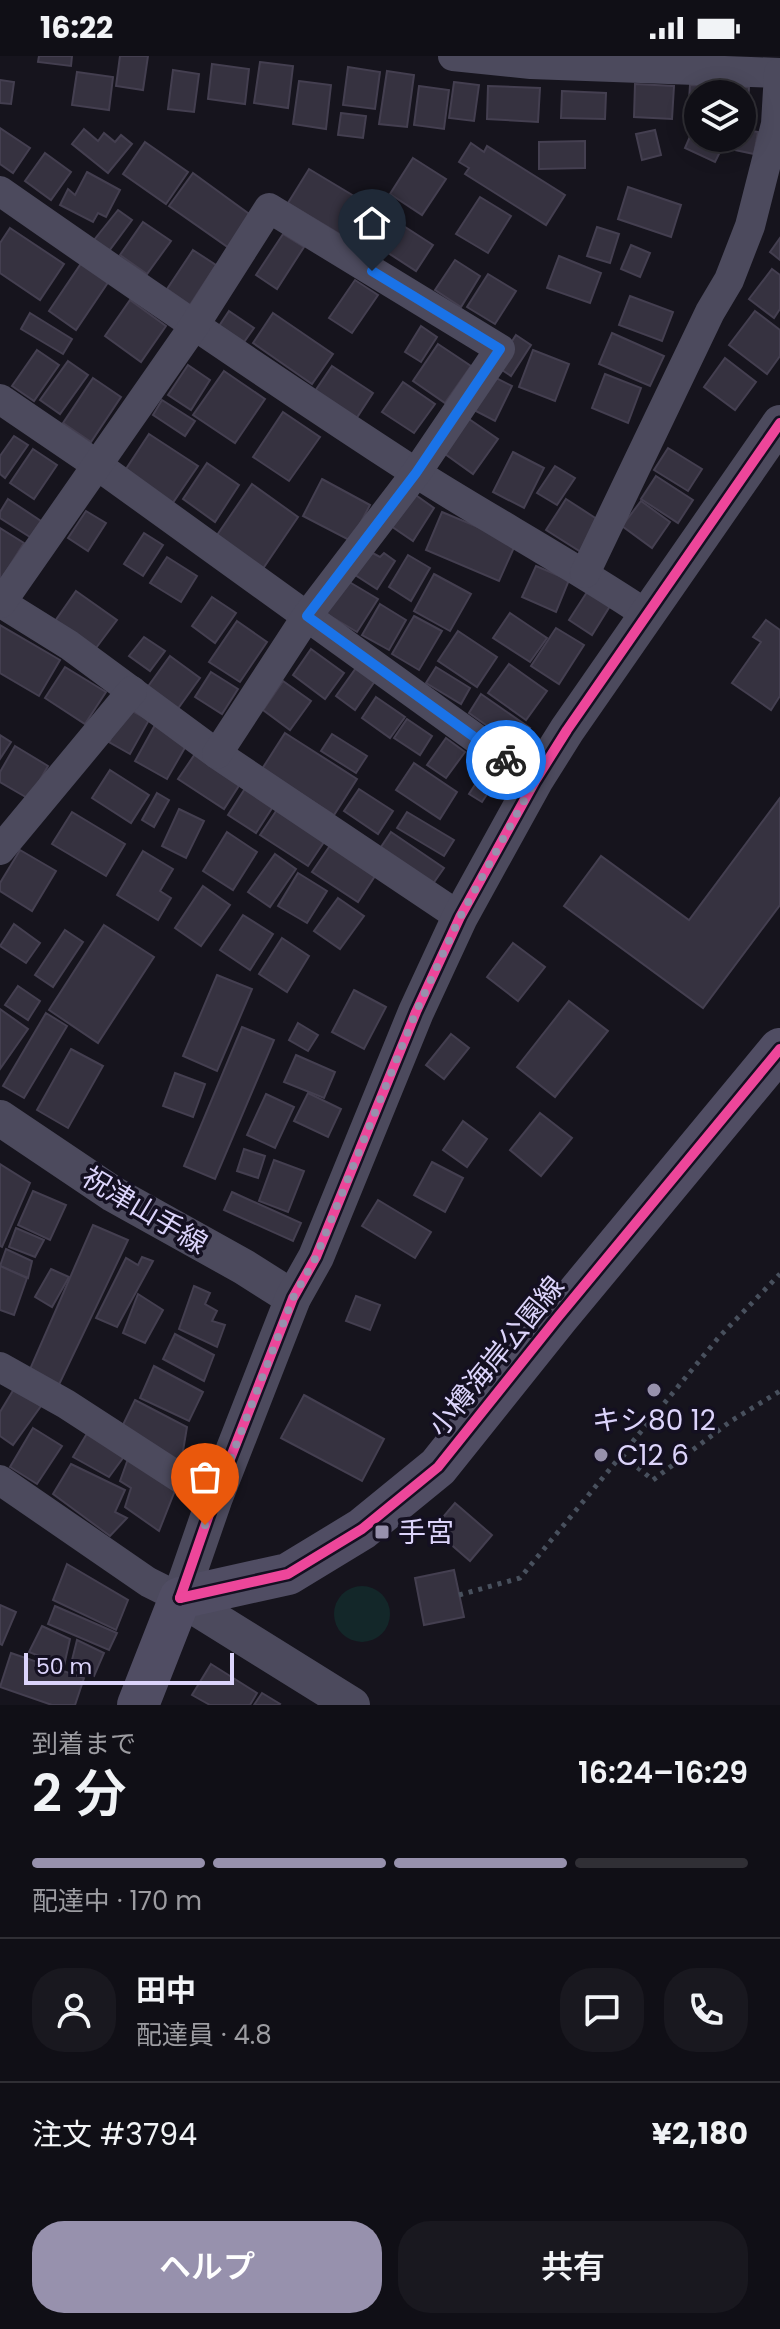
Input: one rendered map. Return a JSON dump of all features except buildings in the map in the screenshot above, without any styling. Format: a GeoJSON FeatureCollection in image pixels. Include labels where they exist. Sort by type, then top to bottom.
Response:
{"type":"FeatureCollection","features":[{"type":"Feature","properties":{"kind":"main road","name":"小樽海岸公園線"},"geometry":{"type":"LineString","coordinates":[[180,1598],[288,1574],[362,1529],[438,1467],[780,1049]]}},
{"type":"Feature","properties":{"kind":"main road"},"geometry":{"type":"LineString","coordinates":[[138,1705],[180,1598]]}},
{"type":"Feature","properties":{"kind":"street"},"geometry":{"type":"LineString","coordinates":[[453,56],[531,64],[779,73],[776,124],[750,226],[729,280],[710,312],[585,573]]}},
{"type":"Feature","properties":{"kind":"street"},"geometry":{"type":"LineString","coordinates":[[0,191],[194,326],[416,473],[585,573],[646,614]]}},
{"type":"Feature","properties":{"kind":"street"},"geometry":{"type":"LineString","coordinates":[[217,754],[307,616],[416,473],[500,349],[269,208],[194,326],[0,602],[69,645],[217,754],[460,917]]}},
{"type":"Feature","properties":{"kind":"street"},"geometry":{"type":"LineString","coordinates":[[0,399],[97,465],[535,781]]}},
{"type":"Feature","properties":{"kind":"street"},"geometry":{"type":"LineString","coordinates":[[180,1598],[214,1500],[293,1298],[316,1257],[416,1012],[460,917],[535,781],[646,614],[780,423]]}},
{"type":"Feature","properties":{"kind":"street"},"geometry":{"type":"LineString","coordinates":[[0,850],[132,691]]}},
{"type":"Feature","properties":{"kind":"street","name":"祝津山手線"},"geometry":{"type":"LineString","coordinates":[[0,1118],[113,1194],[293,1298]]}},
{"type":"Feature","properties":{"kind":"street"},"geometry":{"type":"LineString","coordinates":[[0,1367],[66,1404],[214,1500]]}},
{"type":"Feature","properties":{"kind":"street"},"geometry":{"type":"LineString","coordinates":[[0,1480],[148,1582],[180,1598],[352,1705]]}},
{"type":"Feature","properties":{"kind":"path"},"geometry":{"type":"LineString","coordinates":[[459,1595],[520,1578],[719,1337],[780,1274]]}},
{"type":"Feature","properties":{"kind":"path"},"geometry":{"type":"LineString","coordinates":[[622,1455],[653,1480],[731,1421],[780,1391]]}},
{"type":"Feature","properties":{"kind":"green space"},"geometry":{"type":"Polygon","coordinates":[[[362,1586],[382,1594],[390,1614],[382,1634],[362,1642],[342,1634],[334,1614],[342,1594],[362,1586]]]}},
{"type":"Feature","properties":{"kind":"cycle path"},"geometry":{"type":"LineString","coordinates":[[180,1598],[214,1500],[293,1298],[316,1257],[416,1012],[460,917],[535,781],[567,730],[780,423]]}},
{"type":"Feature","properties":{"kind":"cycle path"},"geometry":{"type":"LineString","coordinates":[[180,1598],[288,1574],[362,1529],[438,1467],[780,1049]]}},
{"type":"Feature","properties":{"kind":"way so far"},"geometry":{"type":"LineString","coordinates":[[205,1525],[293,1298],[316,1257],[416,1012],[460,917],[535,781],[506,760]]}},
{"type":"Feature","properties":{"kind":"place","name":"キシ80 12"},"geometry":{"type":"Point","coordinates":[654,1390]}},
{"type":"Feature","properties":{"kind":"place","name":"C12 6"},"geometry":{"type":"Point","coordinates":[601,1455]}},
{"type":"Feature","properties":{"kind":"place","name":"手宮"},"geometry":{"type":"Point","coordinates":[382,1532]}},
{"type":"Feature","properties":{"kind":"route"},"geometry":{"type":"LineString","coordinates":[[372,271],[500,349],[416,473],[307,616],[506,760]]}}]}
